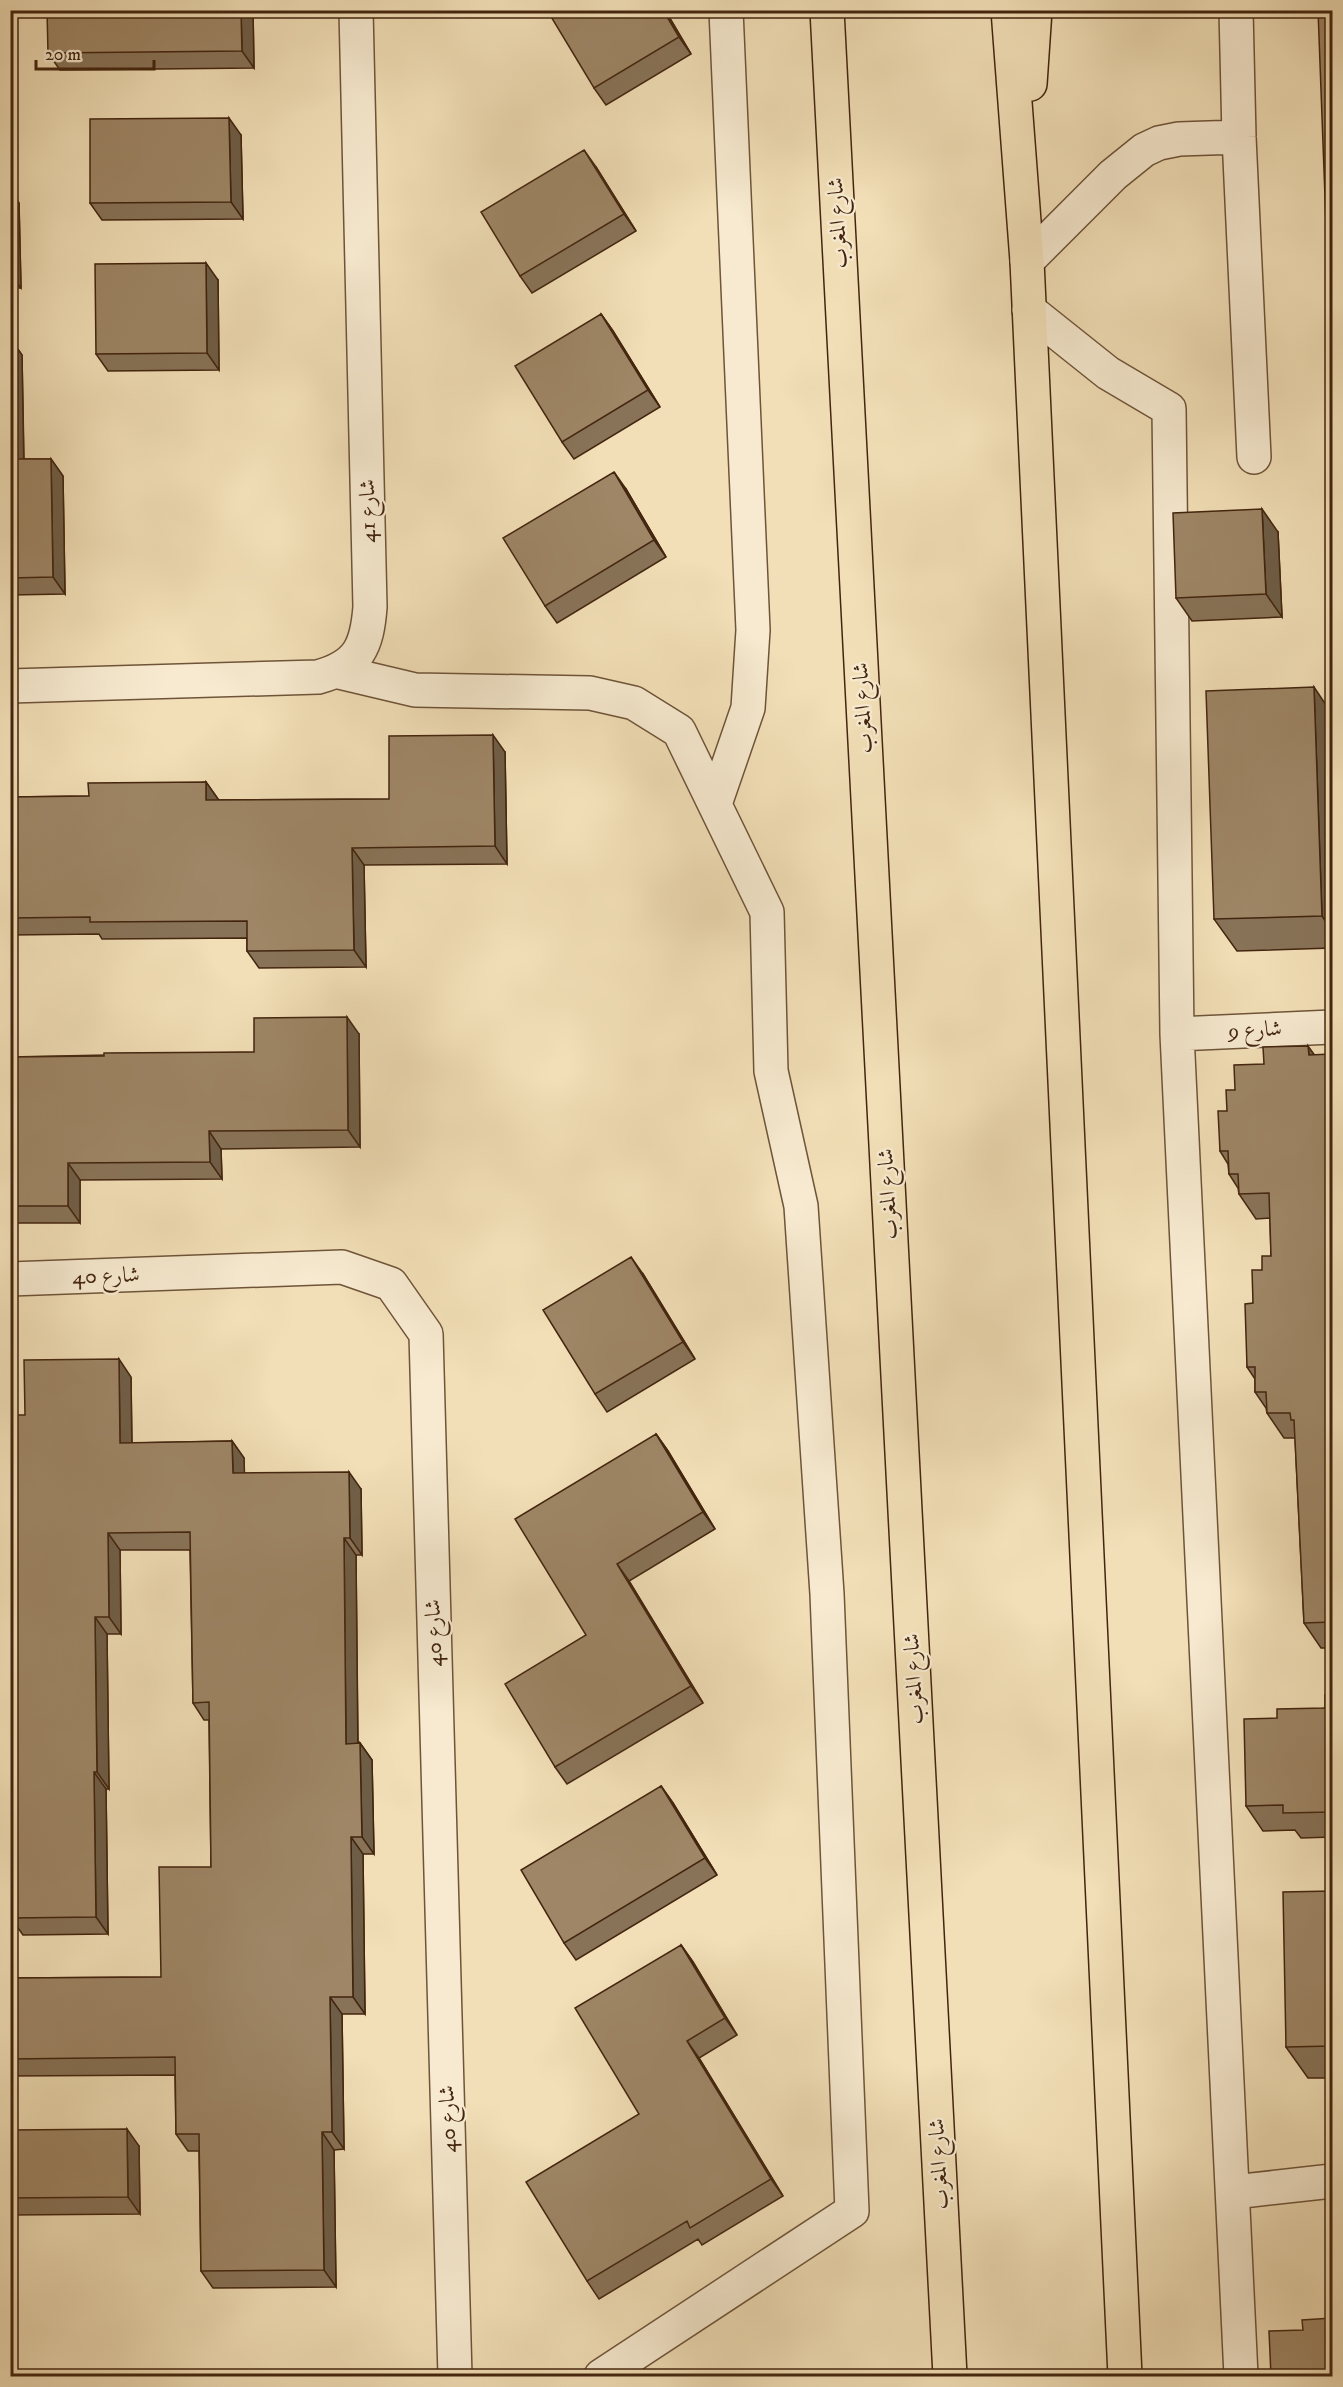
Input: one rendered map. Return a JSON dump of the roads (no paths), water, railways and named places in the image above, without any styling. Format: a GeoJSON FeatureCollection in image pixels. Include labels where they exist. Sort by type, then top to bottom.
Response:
{"type":"FeatureCollection","features":[{"type":"Feature","properties":{"kind":"highway","name":"شارع المغرب"},"geometry":{"type":"LineString","coordinates":[[827,10],[950,2376]]}},
{"type":"Feature","properties":{"kind":"highway"},"geometry":{"type":"LineString","coordinates":[[1008,10],[1027,261],[1125,2376]]}},
{"type":"Feature","properties":{"kind":"highway"},"geometry":{"type":"LineString","coordinates":[[1022,218],[1035,10]]}},
{"type":"Feature","properties":{"kind":"street","name":"شارع 41"},"geometry":{"type":"LineString","coordinates":[[339,672],[358,654],[368,630],[370,607],[356,10]]}},
{"type":"Feature","properties":{"kind":"street"},"geometry":{"type":"LineString","coordinates":[[715,804],[748,708],[753,630],[726,10]]}},
{"type":"Feature","properties":{"kind":"street"},"geometry":{"type":"LineString","coordinates":[[1236,10],[1239,136],[1254,457]]}},
{"type":"Feature","properties":{"kind":"street"},"geometry":{"type":"LineString","coordinates":[[1027,261],[1113,175],[1143,150],[1160,142],[1179,139],[1239,136]]}},
{"type":"Feature","properties":{"kind":"street"},"geometry":{"type":"LineString","coordinates":[[1029,310],[1108,374],[1170,409],[1178,1034],[1241,2376]]}},
{"type":"Feature","properties":{"kind":"street"},"geometry":{"type":"LineString","coordinates":[[10,686],[318,677],[339,672],[416,690],[590,693],[634,703],[679,731],[767,912],[771,1071],[801,1206],[827,1594],[852,2211],[601,2376]]}},
{"type":"Feature","properties":{"kind":"street","name":"شارع 9"},"geometry":{"type":"LineString","coordinates":[[1178,1034],[1332,1027]]}},
{"type":"Feature","properties":{"kind":"street","name":"شارع 40"},"geometry":{"type":"LineString","coordinates":[[10,1280],[342,1267],[391,1284],[426,1334],[455,2376]]}},
{"type":"Feature","properties":{"kind":"street"},"geometry":{"type":"LineString","coordinates":[[1234,2192],[1332,2181]]}}]}
